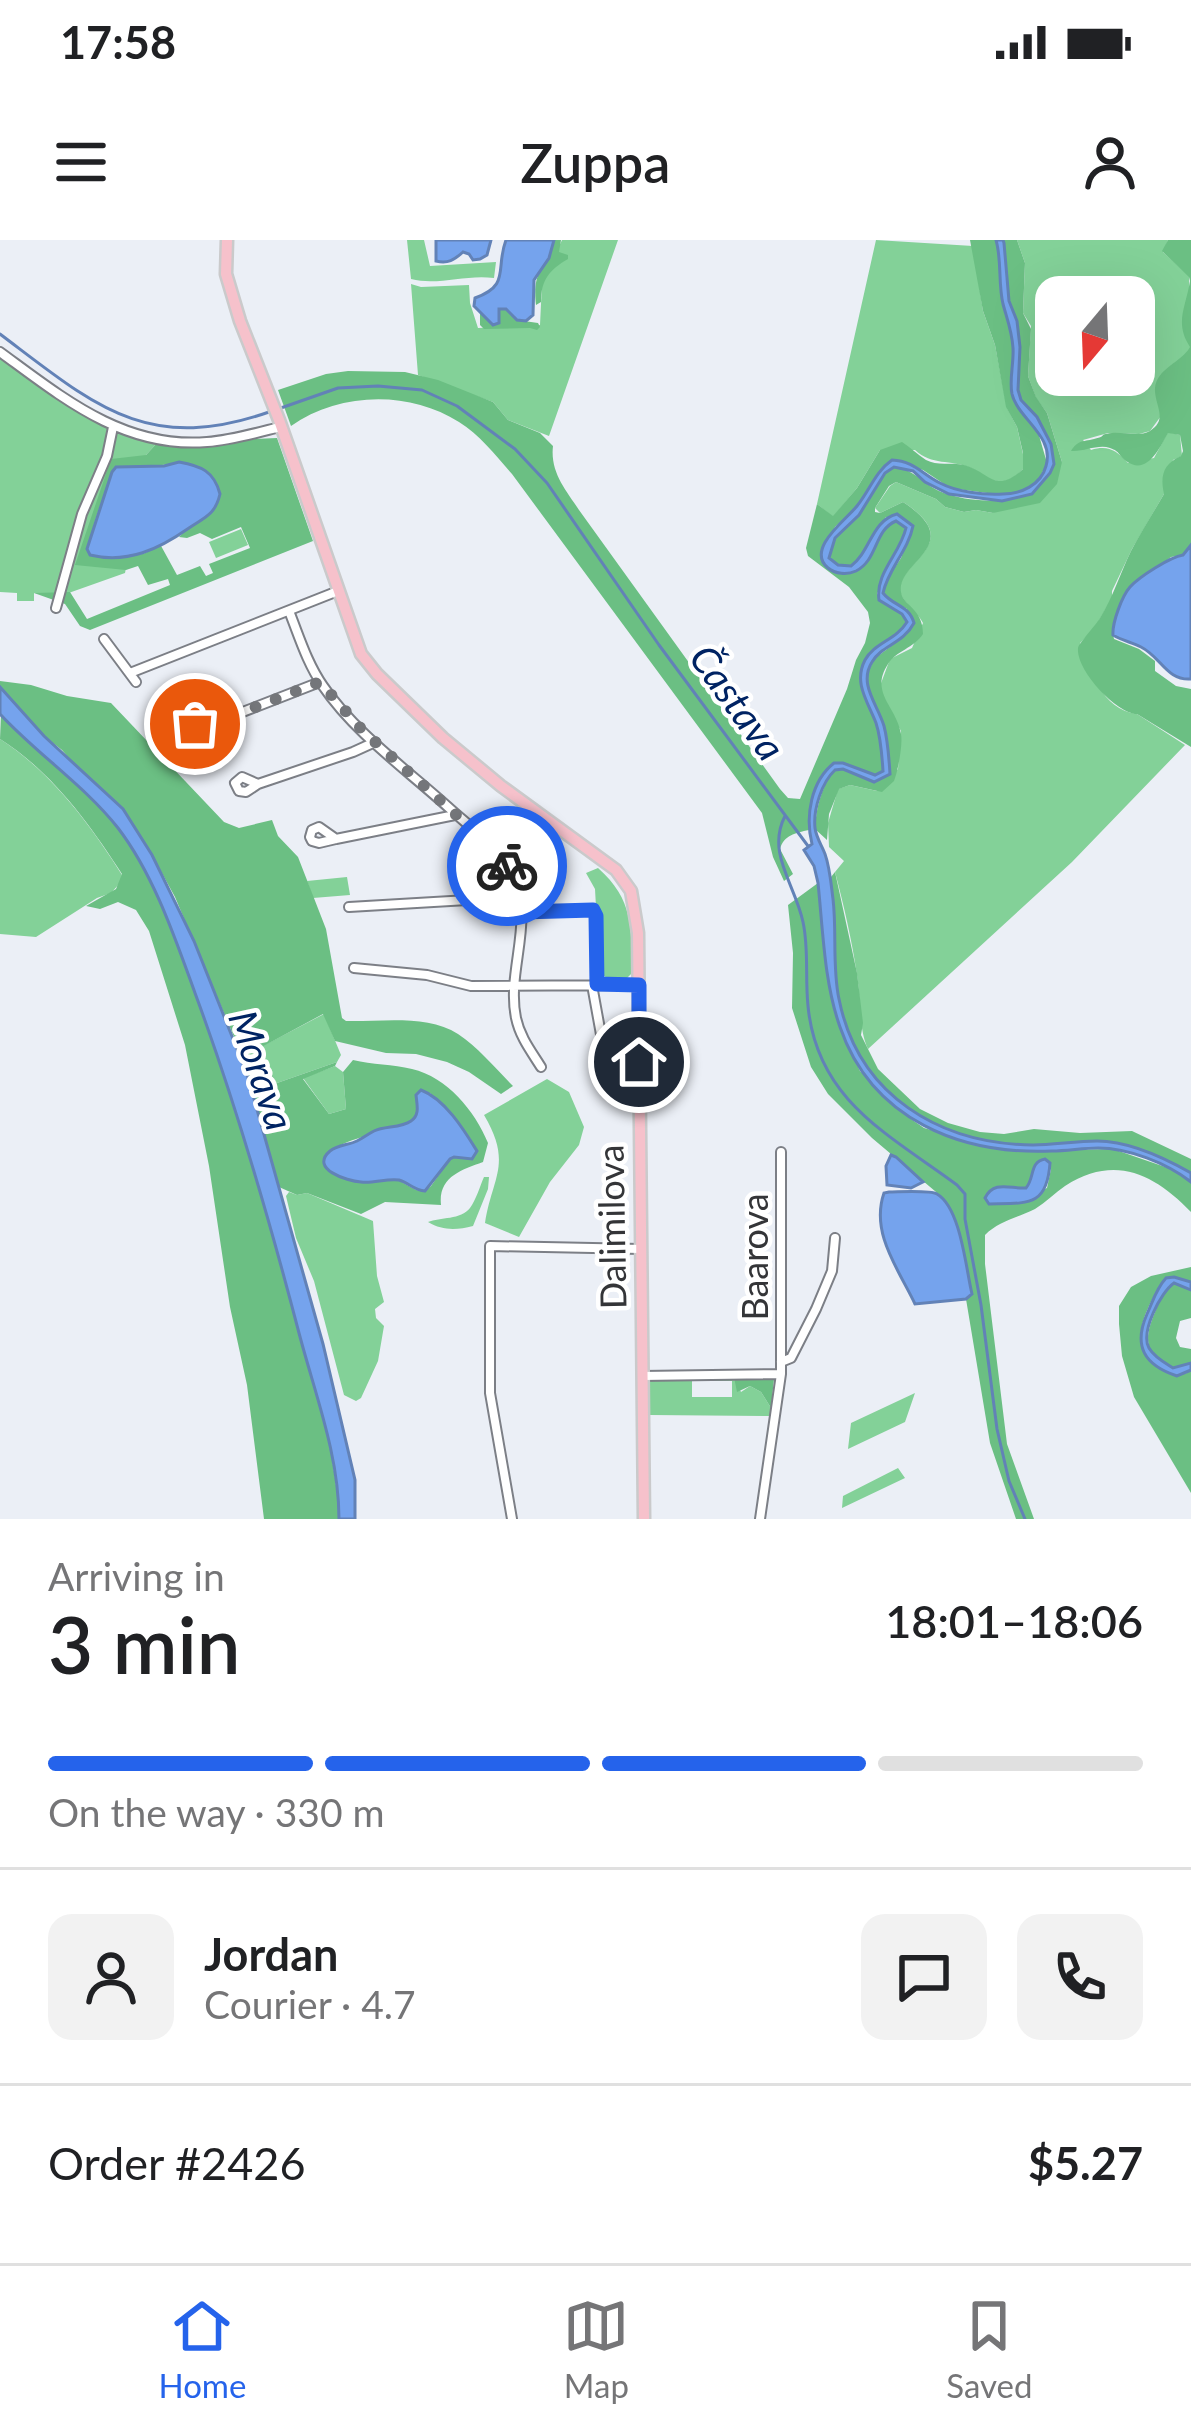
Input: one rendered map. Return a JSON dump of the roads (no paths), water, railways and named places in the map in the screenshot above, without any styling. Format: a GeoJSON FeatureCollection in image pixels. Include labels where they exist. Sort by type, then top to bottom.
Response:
{"type":"FeatureCollection","features":[{"type":"Feature","properties":{"kind":"main road","name":"Dalimilova"},"geometry":{"type":"LineString","coordinates":[[227,240],[226,274],[232,298],[365,660],[443,738],[620,874],[629,887],[636,910],[639,985],[644,1519]]}},
{"type":"Feature","properties":{"kind":"street"},"geometry":{"type":"LineString","coordinates":[[0,352],[79,410],[113,428],[159,441],[206,443],[279,424]]}},
{"type":"Feature","properties":{"kind":"street"},"geometry":{"type":"LineString","coordinates":[[56,608],[113,428]]}},
{"type":"Feature","properties":{"kind":"street"},"geometry":{"type":"LineString","coordinates":[[104,639],[133,678],[338,591]]}},
{"type":"Feature","properties":{"kind":"street"},"geometry":{"type":"LineString","coordinates":[[289,610],[320,682],[345,712],[509,868],[522,912],[515,985],[517,1023],[541,1066]]}},
{"type":"Feature","properties":{"kind":"street"},"geometry":{"type":"LineString","coordinates":[[204,727],[320,682]]}},
{"type":"Feature","properties":{"kind":"street"},"geometry":{"type":"LineString","coordinates":[[258,784],[375,742]]}},
{"type":"Feature","properties":{"kind":"street"},"geometry":{"type":"LineString","coordinates":[[335,839],[456,815]]}},
{"type":"Feature","properties":{"kind":"street"},"geometry":{"type":"LineString","coordinates":[[349,907],[520,897]]}},
{"type":"Feature","properties":{"kind":"street"},"geometry":{"type":"LineString","coordinates":[[522,912],[593,910],[602,1040]]}},
{"type":"Feature","properties":{"kind":"street"},"geometry":{"type":"LineString","coordinates":[[355,968],[427,975],[471,986],[639,985]]}},
{"type":"Feature","properties":{"kind":"street","name":"Baarova"},"geometry":{"type":"LineString","coordinates":[[760,1519],[781,1374],[781,1152]]}},
{"type":"Feature","properties":{"kind":"street","name":"Baarova"},"geometry":{"type":"LineString","coordinates":[[781,1362],[791,1358],[816,1309],[832,1271],[835,1238]]}},
{"type":"Feature","properties":{"kind":"street"},"geometry":{"type":"LineString","coordinates":[[512,1519],[490,1393],[490,1246],[640,1249]]}},
{"type":"Feature","properties":{"kind":"street"},"geometry":{"type":"LineString","coordinates":[[642,1376],[781,1374]]}},
{"type":"Feature","properties":{"kind":"water"},"geometry":{"type":"Polygon","coordinates":[[[436,240],[491,240],[487,255],[480,259],[463,252],[444,262],[436,261],[436,240]]]}},
{"type":"Feature","properties":{"kind":"water"},"geometry":{"type":"Polygon","coordinates":[[[506,240],[554,240],[534,280],[533,315],[526,321],[517,320],[506,309],[499,309],[499,323],[493,325],[474,306],[475,298],[498,282],[506,240]]]}},
{"type":"Feature","properties":{"kind":"water"},"geometry":{"type":"Polygon","coordinates":[[[996,240],[1004,243],[1009,301],[1017,321],[1018,390],[1051,444],[1054,464],[1032,494],[1002,501],[949,494],[913,471],[894,467],[885,473],[859,515],[835,538],[829,558],[851,566],[888,518],[897,514],[913,526],[883,593],[914,623],[876,656],[867,678],[884,726],[890,774],[874,782],[835,770],[822,789],[815,813],[831,882],[839,999],[864,1062],[908,1108],[935,1124],[998,1142],[1121,1144],[1180,1167],[1191,1173],[1191,1182],[1159,1163],[1122,1151],[1018,1151],[953,1138],[924,1125],[874,1086],[855,1059],[831,992],[818,883],[804,850],[812,844],[810,811],[820,779],[834,763],[875,775],[883,771],[878,729],[861,677],[869,654],[907,622],[879,600],[884,572],[906,528],[896,521],[889,525],[868,560],[852,572],[831,570],[821,552],[892,460],[912,465],[947,486],[979,493],[1017,492],[1043,473],[1045,446],[1012,394],[1012,342],[996,240]]]}},
{"type":"Feature","properties":{"kind":"water"},"geometry":{"type":"Polygon","coordinates":[[[179,462],[200,468],[214,480],[220,494],[212,511],[178,536],[142,553],[117,558],[90,555],[87,549],[116,467],[179,462]]]}},
{"type":"Feature","properties":{"kind":"water"},"geometry":{"type":"Polygon","coordinates":[[[1191,545],[1191,679],[1183,679],[1148,651],[1113,635],[1118,610],[1130,587],[1183,555],[1191,545]]]}},
{"type":"Feature","properties":{"kind":"water"},"geometry":{"type":"Polygon","coordinates":[[[0,687],[44,736],[123,809],[152,855],[194,941],[247,1074],[323,1344],[355,1480],[355,1519],[339,1519],[331,1448],[264,1204],[210,1035],[162,908],[118,828],[0,714],[0,687]]]}},
{"type":"Feature","properties":{"kind":"water"},"geometry":{"type":"Polygon","coordinates":[[[421,1090],[438,1100],[460,1125],[477,1151],[472,1159],[450,1159],[425,1191],[399,1180],[355,1181],[327,1168],[325,1157],[333,1149],[414,1119],[416,1095],[421,1090]]]}},
{"type":"Feature","properties":{"kind":"water"},"geometry":{"type":"Polygon","coordinates":[[[891,1155],[923,1182],[911,1188],[887,1185],[891,1155]]]}},
{"type":"Feature","properties":{"kind":"water"},"geometry":{"type":"Polygon","coordinates":[[[1045,1159],[1050,1163],[1040,1195],[1025,1202],[989,1204],[985,1198],[993,1189],[1026,1188],[1037,1163],[1045,1159]]]}},
{"type":"Feature","properties":{"kind":"water"},"geometry":{"type":"Polygon","coordinates":[[[884,1193],[937,1194],[952,1212],[972,1294],[966,1299],[915,1304],[894,1264],[883,1237],[884,1193]]]}},
{"type":"Feature","properties":{"kind":"water"},"geometry":{"type":"Polygon","coordinates":[[[1166,1278],[1191,1282],[1191,1290],[1174,1283],[1169,1288],[1153,1313],[1147,1341],[1154,1354],[1173,1368],[1191,1363],[1191,1370],[1177,1376],[1149,1360],[1141,1336],[1157,1291],[1166,1278]]]}},
{"type":"Feature","properties":{"kind":"waterway","name":"Častava"},"geometry":{"type":"LineString","coordinates":[[0,334],[94,401],[154,425],[226,424],[269,412]]}},
{"type":"Feature","properties":{"kind":"waterway","name":"Častava"},"geometry":{"type":"LineString","coordinates":[[278,409],[338,388],[422,390],[457,406],[515,449],[547,483],[659,645],[808,846]]}},
{"type":"Feature","properties":{"kind":"waterway","name":"Častava"},"geometry":{"type":"LineString","coordinates":[[785,816],[780,856],[803,922],[808,1006],[825,1066],[860,1112],[965,1194],[997,1429],[1009,1481],[1025,1519]]}},
{"type":"Feature","properties":{"kind":"water label","name":"Morava"},"geometry":{"type":"Point","coordinates":[262,1070]}}]}
